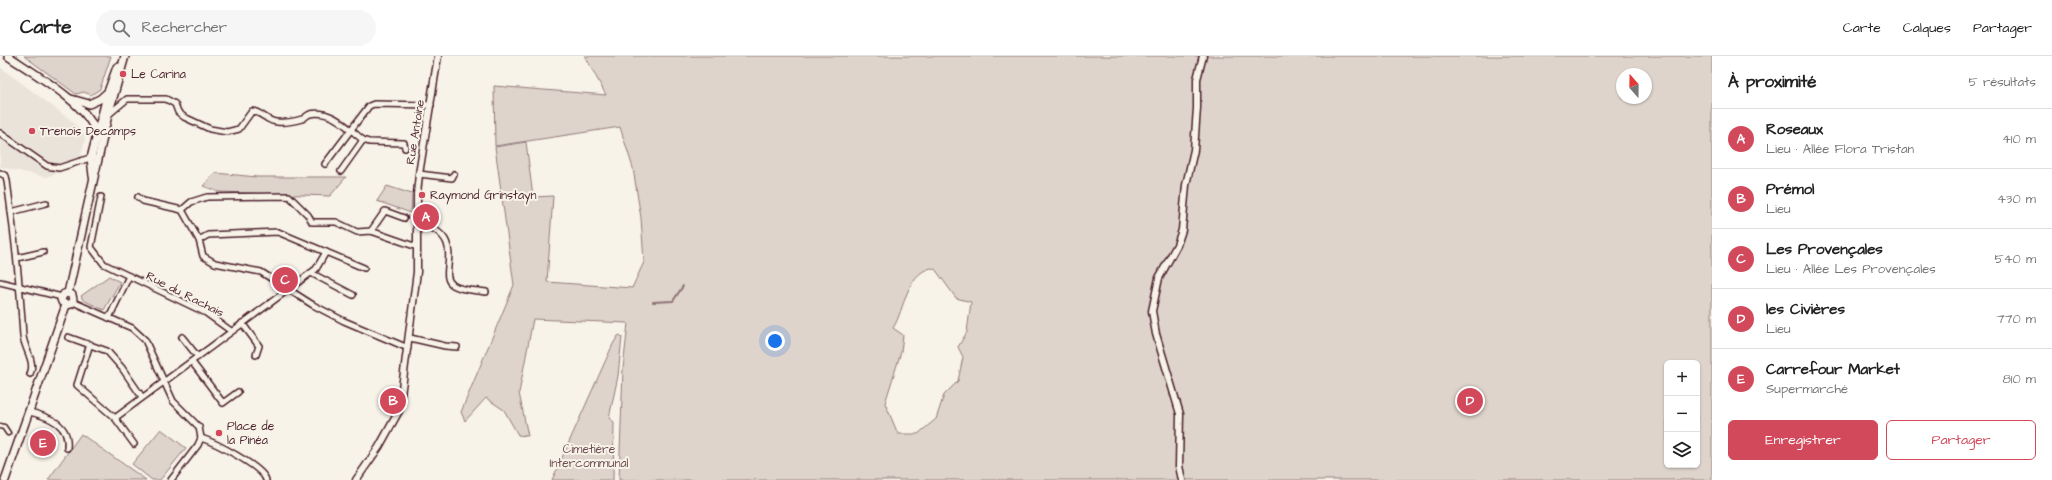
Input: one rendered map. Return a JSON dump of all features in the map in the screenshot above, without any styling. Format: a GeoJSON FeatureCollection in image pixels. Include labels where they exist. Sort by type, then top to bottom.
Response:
{"type":"FeatureCollection","features":[{"type":"Feature","properties":{"kind":"main road"},"geometry":{"type":"LineString","coordinates":[[8,56],[71,99],[92,122],[96,136]]}},
{"type":"Feature","properties":{"kind":"main road"},"geometry":{"type":"LineString","coordinates":[[93,186],[91,158],[96,136],[110,95],[120,56]]}},
{"type":"Feature","properties":{"kind":"main road"},"geometry":{"type":"LineString","coordinates":[[89,104],[110,95],[125,56]]}},
{"type":"Feature","properties":{"kind":"main road"},"geometry":{"type":"LineString","coordinates":[[71,99],[89,104],[104,114]]}},
{"type":"Feature","properties":{"kind":"main road"},"geometry":{"type":"LineString","coordinates":[[85,114],[104,114]]}},
{"type":"Feature","properties":{"kind":"main road"},"geometry":{"type":"LineString","coordinates":[[69,304],[62,302],[101,153],[104,114]]}},
{"type":"Feature","properties":{"kind":"main road"},"geometry":{"type":"LineString","coordinates":[[5,480],[72,296],[65,295]]}},
{"type":"Feature","properties":{"kind":"street","name":"Rue Antoine"},"geometry":{"type":"LineString","coordinates":[[356,480],[379,447],[399,411],[410,338],[417,272],[417,211],[420,174],[438,56]]}},
{"type":"Feature","properties":{"kind":"street"},"geometry":{"type":"LineString","coordinates":[[1182,480],[1179,466],[1180,414],[1156,334],[1152,312],[1159,278],[1177,245],[1182,230],[1186,185],[1194,150],[1197,108],[1197,79],[1203,56]]}},
{"type":"Feature","properties":{"kind":"street"},"geometry":{"type":"LineString","coordinates":[[110,95],[115,101],[123,103]]}},
{"type":"Feature","properties":{"kind":"street"},"geometry":{"type":"LineString","coordinates":[[104,114],[127,99],[166,99],[175,104],[178,112],[184,117],[210,129],[226,132],[239,129],[252,111],[256,111],[270,121],[278,122],[303,118],[308,114],[321,113],[330,115],[363,140],[368,142],[404,143],[404,148]]}},
{"type":"Feature","properties":{"kind":"street"},"geometry":{"type":"LineString","coordinates":[[325,164],[366,110],[374,104],[431,105]]}},
{"type":"Feature","properties":{"kind":"street"},"geometry":{"type":"LineString","coordinates":[[0,133],[47,166],[59,168],[91,158],[101,153]]}},
{"type":"Feature","properties":{"kind":"street"},"geometry":{"type":"LineString","coordinates":[[340,171],[363,140]]}},
{"type":"Feature","properties":{"kind":"street"},"geometry":{"type":"LineString","coordinates":[[91,158],[96,164],[97,170]]}},
{"type":"Feature","properties":{"kind":"street"},"geometry":{"type":"LineString","coordinates":[[0,173],[6,176],[7,180],[17,258],[23,339],[30,362],[30,374]]}},
{"type":"Feature","properties":{"kind":"street"},"geometry":{"type":"LineString","coordinates":[[420,174],[452,178],[454,174]]}},
{"type":"Feature","properties":{"kind":"street"},"geometry":{"type":"LineString","coordinates":[[182,210],[191,202],[207,197],[289,196],[308,215],[312,222],[336,222],[357,232],[371,231],[417,248]]}},
{"type":"Feature","properties":{"kind":"street","name":"Rue du Rachais"},"geometry":{"type":"LineString","coordinates":[[101,197],[92,247],[104,264],[206,313],[231,331]]}},
{"type":"Feature","properties":{"kind":"street"},"geometry":{"type":"LineString","coordinates":[[138,197],[143,201],[182,210],[198,240],[204,256],[216,264],[261,272],[313,305],[344,321],[408,348]]}},
{"type":"Feature","properties":{"kind":"street"},"geometry":{"type":"LineString","coordinates":[[11,212],[46,203]]}},
{"type":"Feature","properties":{"kind":"street"},"geometry":{"type":"LineString","coordinates":[[371,231],[385,211],[404,218]]}},
{"type":"Feature","properties":{"kind":"street"},"geometry":{"type":"LineString","coordinates":[[417,222],[437,231],[450,248],[447,276],[452,285],[460,288],[486,292]]}},
{"type":"Feature","properties":{"kind":"street"},"geometry":{"type":"LineString","coordinates":[[198,240],[208,235],[278,232],[364,268]]}},
{"type":"Feature","properties":{"kind":"street"},"geometry":{"type":"LineString","coordinates":[[17,258],[43,252]]}},
{"type":"Feature","properties":{"kind":"street"},"geometry":{"type":"LineString","coordinates":[[115,418],[311,273],[316,269],[326,252]]}},
{"type":"Feature","properties":{"kind":"street"},"geometry":{"type":"LineString","coordinates":[[311,273],[353,295]]}},
{"type":"Feature","properties":{"kind":"street","name":"Rue du Rachais"},"geometry":{"type":"LineString","coordinates":[[109,318],[129,276]]}},
{"type":"Feature","properties":{"kind":"street"},"geometry":{"type":"LineString","coordinates":[[0,282],[65,295]]}},
{"type":"Feature","properties":{"kind":"street"},"geometry":{"type":"LineString","coordinates":[[69,304],[132,328],[145,340],[173,401],[199,427],[201,438],[198,445],[171,480]]}},
{"type":"Feature","properties":{"kind":"street"},"geometry":{"type":"LineString","coordinates":[[242,323],[259,346],[256,355]]}},
{"type":"Feature","properties":{"kind":"street"},"geometry":{"type":"LineString","coordinates":[[68,337],[107,351],[122,368],[142,397]]}},
{"type":"Feature","properties":{"kind":"street"},"geometry":{"type":"LineString","coordinates":[[182,337],[198,357]]}},
{"type":"Feature","properties":{"kind":"street"},"geometry":{"type":"LineString","coordinates":[[410,338],[445,346],[457,347]]}},
{"type":"Feature","properties":{"kind":"street"},"geometry":{"type":"LineString","coordinates":[[90,344],[77,385],[115,418],[134,444]]}},
{"type":"Feature","properties":{"kind":"street"},"geometry":{"type":"LineString","coordinates":[[192,362],[223,403],[238,392]]}},
{"type":"Feature","properties":{"kind":"street"},"geometry":{"type":"LineString","coordinates":[[30,412],[46,416],[57,422],[68,440],[67,448]]}},
{"type":"Feature","properties":{"kind":"street"},"geometry":{"type":"LineString","coordinates":[[0,426],[4,427],[8,432]]}},
{"type":"Feature","properties":{"kind":"street"},"geometry":{"type":"LineString","coordinates":[[201,438],[217,443],[255,468],[265,477],[265,480]]}},
{"type":"Feature","properties":{"kind":"shaded area"},"geometry":{"type":"Polygon","coordinates":[[[0,67],[72,121],[84,134],[85,142],[77,167],[46,177],[0,167],[0,67]]]}},
{"type":"Feature","properties":{"kind":"green space"},"geometry":{"type":"Polygon","coordinates":[[[24,56],[111,56],[100,89],[91,95],[84,92],[76,94],[24,56]]]}},
{"type":"Feature","properties":{"kind":"green space"},"geometry":{"type":"Polygon","coordinates":[[[585,56],[1712,56],[1712,480],[619,480],[623,369],[628,323],[533,319],[519,393],[528,436],[518,435],[504,410],[486,398],[465,421],[461,412],[514,285],[495,147],[526,142],[533,197],[553,196],[547,282],[632,288],[644,262],[641,218],[633,168],[620,127],[495,146],[494,86],[606,95],[585,56]],[[931,268],[916,277],[907,293],[893,328],[903,335],[901,352],[885,403],[898,434],[918,434],[936,419],[944,395],[958,381],[963,357],[958,347],[967,332],[971,302],[956,298],[935,269],[931,268]]]}},
{"type":"Feature","properties":{"kind":"green space"},"geometry":{"type":"Polygon","coordinates":[[[215,173],[257,177],[346,177],[330,196],[219,192],[203,186],[215,173]]]}},
{"type":"Feature","properties":{"kind":"green space"},"geometry":{"type":"Polygon","coordinates":[[[387,186],[412,194],[411,213],[377,201],[387,186]]]}},
{"type":"Feature","properties":{"kind":"green space"},"geometry":{"type":"Polygon","coordinates":[[[109,276],[120,282],[104,310],[83,300],[81,296],[109,276]]]}},
{"type":"Feature","properties":{"kind":"green space","name":"Cimetière Intercommunal"},"geometry":{"type":"Polygon","coordinates":[[[620,335],[622,337],[618,376],[609,418],[614,422],[613,480],[552,480],[613,344],[620,335]]]}},
{"type":"Feature","properties":{"kind":"green space"},"geometry":{"type":"Polygon","coordinates":[[[161,429],[186,448],[160,480],[152,480],[132,464],[161,429]]]}},
{"type":"Feature","properties":{"kind":"green space"},"geometry":{"type":"Polygon","coordinates":[[[81,434],[146,480],[48,480],[81,434]]]}},
{"type":"Feature","properties":{"kind":"waterway"},"geometry":{"type":"LineString","coordinates":[[653,302],[673,301],[683,286]]}},
{"type":"Feature","properties":{"kind":"place","name":"Le Carina"},"geometry":{"type":"Point","coordinates":[123,74]}},
{"type":"Feature","properties":{"kind":"place","name":"Trenois Decamps"},"geometry":{"type":"Point","coordinates":[32,131]}},
{"type":"Feature","properties":{"kind":"place","name":"Raymond Grinstayn"},"geometry":{"type":"Point","coordinates":[422,195]}},
{"type":"Feature","properties":{"kind":"place","name":"Roseaux"},"geometry":{"type":"Point","coordinates":[426,217]}},
{"type":"Feature","properties":{"kind":"place","name":"Les Provençales"},"geometry":{"type":"Point","coordinates":[285,280]}},
{"type":"Feature","properties":{"kind":"place","name":"Prémol"},"geometry":{"type":"Point","coordinates":[393,401]}},
{"type":"Feature","properties":{"kind":"place","name":"les Civières"},"geometry":{"type":"Point","coordinates":[1470,401]}},
{"type":"Feature","properties":{"kind":"place","name":"Place de la Pinéa"},"geometry":{"type":"Point","coordinates":[219,433]}},
{"type":"Feature","properties":{"kind":"place","name":"Carrefour Market"},"geometry":{"type":"Point","coordinates":[43,443]}}]}
